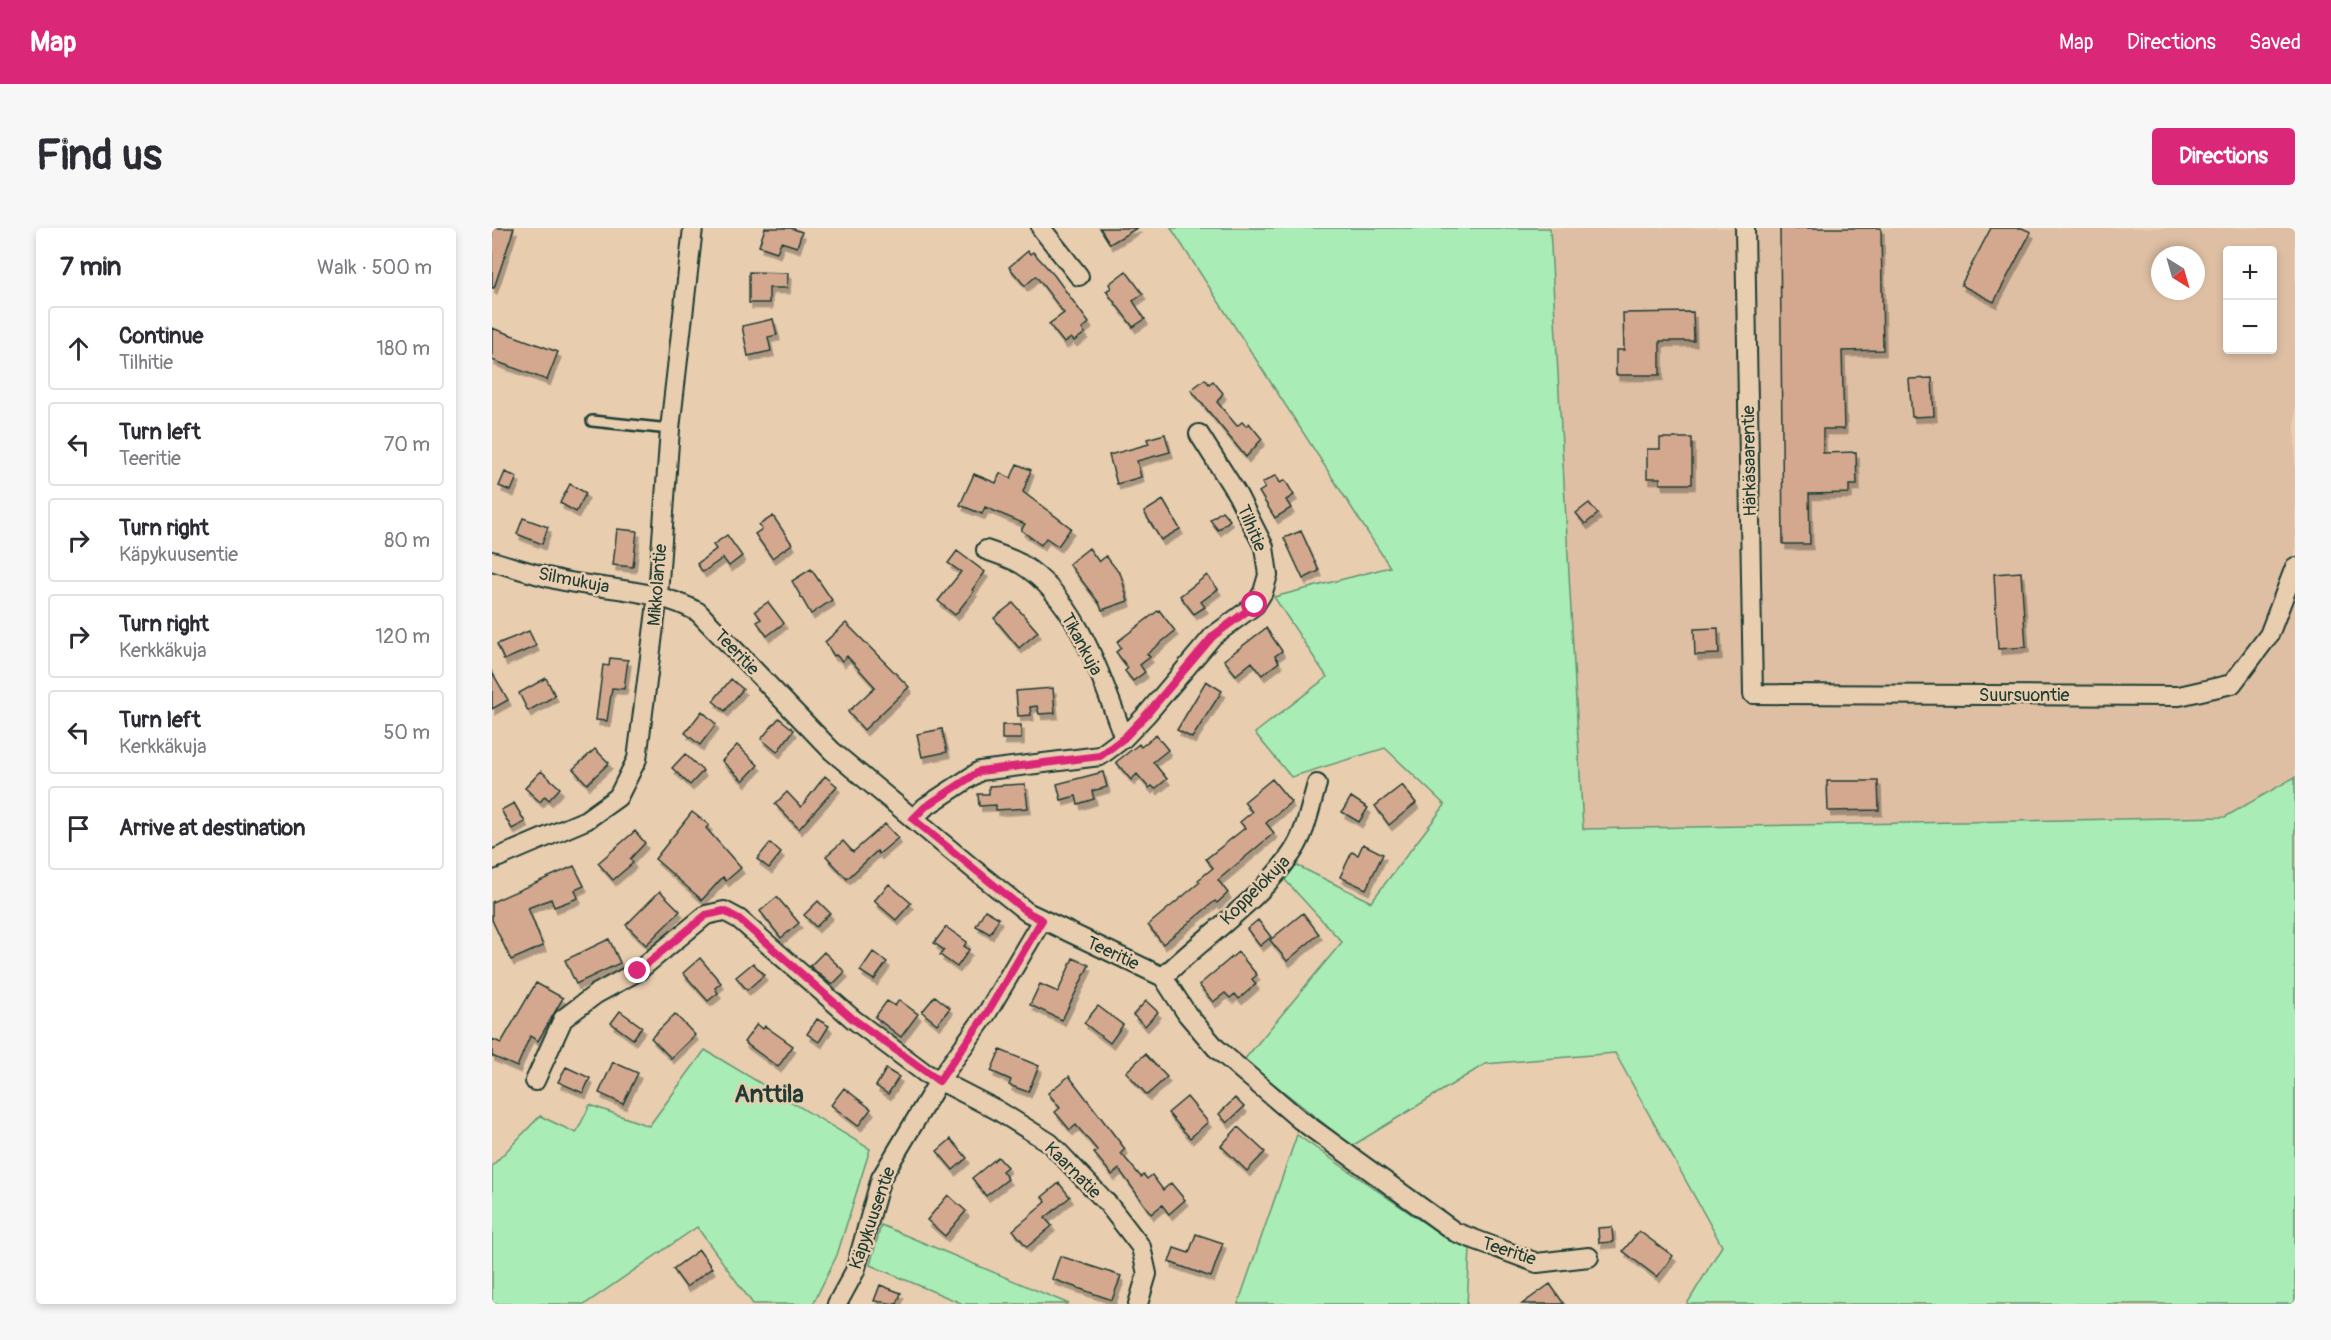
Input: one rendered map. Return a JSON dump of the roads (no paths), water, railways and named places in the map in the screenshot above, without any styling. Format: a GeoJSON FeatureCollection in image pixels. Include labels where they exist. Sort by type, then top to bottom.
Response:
{"type":"FeatureCollection","features":[{"type":"Feature","properties":{"kind":"street","name":"Mikkolantie"},"geometry":{"type":"LineString","coordinates":[[492,860],[586,820],[618,797],[637,759],[658,595],[670,429],[693,228]]}},
{"type":"Feature","properties":{"kind":"street"},"geometry":{"type":"LineString","coordinates":[[1041,228],[1079,276]]}},
{"type":"Feature","properties":{"kind":"street","name":"Härkäsaarentie"},"geometry":{"type":"LineString","coordinates":[[1744,228],[1753,694]]}},
{"type":"Feature","properties":{"kind":"street","name":"Tilhitie"},"geometry":{"type":"LineString","coordinates":[[913,819],[925,807],[980,771],[1100,756],[1124,738],[1213,636],[1255,605],[1263,592],[1268,575],[1263,547],[1237,494],[1198,434]]}},
{"type":"Feature","properties":{"kind":"street","name":"Tikankuja"},"geometry":{"type":"LineString","coordinates":[[986,550],[1021,565],[1050,590],[1075,623],[1100,674],[1124,738]]}},
{"type":"Feature","properties":{"kind":"street","name":"Silmukuja"},"geometry":{"type":"LineString","coordinates":[[492,561],[563,581],[658,595]]}},
{"type":"Feature","properties":{"kind":"street","name":"Suursuontie"},"geometry":{"type":"LineString","coordinates":[[1753,694],[2178,696],[2232,684],[2269,635],[2295,567]]}},
{"type":"Feature","properties":{"kind":"street","name":"Teeritie"},"geometry":{"type":"LineString","coordinates":[[658,595],[678,601],[698,612],[832,751],[1027,912],[1163,977],[1187,1014],[1216,1048],[1299,1119],[1455,1232],[1537,1263],[1589,1257]]}},
{"type":"Feature","properties":{"kind":"street","name":"Koppelokuja"},"geometry":{"type":"LineString","coordinates":[[1163,977],[1249,898],[1293,852],[1304,830],[1317,784]]}},
{"type":"Feature","properties":{"kind":"street","name":"Kaarnatie"},"geometry":{"type":"LineString","coordinates":[[535,1082],[563,1019],[596,994],[638,971],[706,915],[724,911],[739,919],[853,1019],[939,1081],[997,1110],[1050,1143],[1108,1204],[1141,1247],[1147,1274],[1138,1304]]}},
{"type":"Feature","properties":{"kind":"street","name":"Käpykuusentie"},"geometry":{"type":"LineString","coordinates":[[837,1304],[855,1271],[881,1178],[939,1081],[987,1013],[1042,920]]}},
{"type":"Feature","properties":{"kind":"lane"},"geometry":{"type":"LineString","coordinates":[[592,421],[670,429]]}},
{"type":"Feature","properties":{"kind":"district","name":"Anttila"},"geometry":{"type":"Point","coordinates":[769,1094]}}]}
